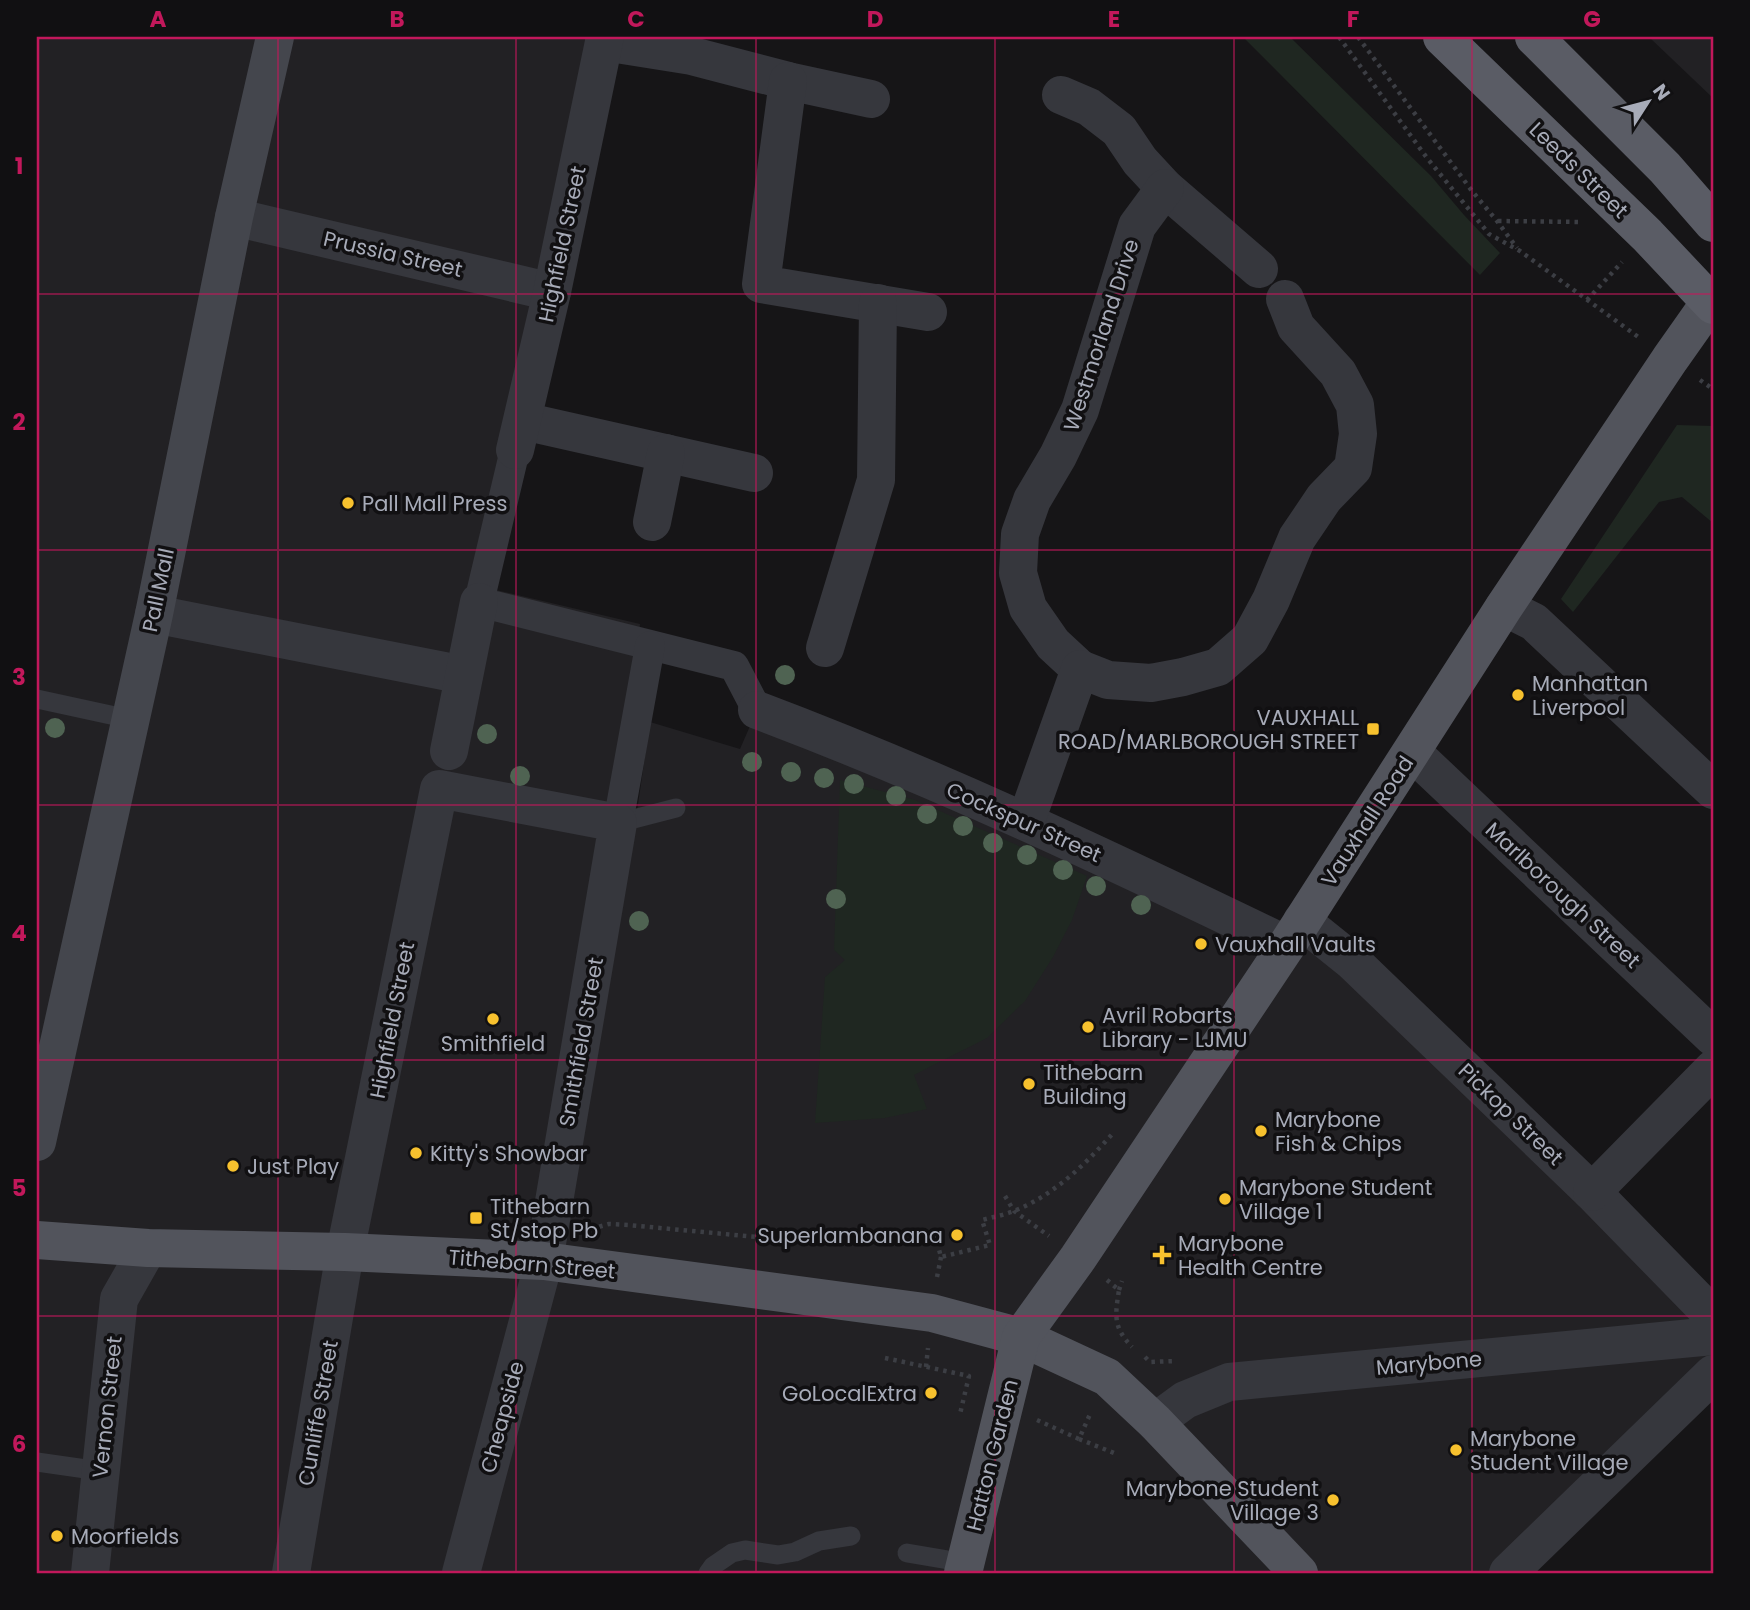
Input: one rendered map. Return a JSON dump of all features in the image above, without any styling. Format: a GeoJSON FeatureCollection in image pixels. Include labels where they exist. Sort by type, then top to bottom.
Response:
{"type":"FeatureCollection","features":[{"type":"Feature","properties":{"kind":"highway","name":"Leeds Street"},"geometry":{"type":"LineString","coordinates":[[1442,37],[1647,235],[1712,302]]}},
{"type":"Feature","properties":{"kind":"highway"},"geometry":{"type":"LineString","coordinates":[[1534,37],[1665,168],[1713,223]]}},
{"type":"Feature","properties":{"kind":"main road","name":"Pall Mall"},"geometry":{"type":"LineString","coordinates":[[37,1142],[154,614],[234,217],[275,37]]}},
{"type":"Feature","properties":{"kind":"main road","name":"Vauxhall Road"},"geometry":{"type":"LineString","coordinates":[[1021,1337],[1078,1258],[1295,933],[1504,607],[1670,359],[1712,302]]}},
{"type":"Feature","properties":{"kind":"main road","name":"Tithebarn Street"},"geometry":{"type":"LineString","coordinates":[[37,1240],[148,1248],[345,1252],[544,1261],[932,1313],[1021,1337],[1107,1377],[1155,1422],[1299,1573]]}},
{"type":"Feature","properties":{"kind":"main road","name":"Hatton Garden"},"geometry":{"type":"LineString","coordinates":[[965,1568],[1021,1337]]}},
{"type":"Feature","properties":{"kind":"street"},"geometry":{"type":"LineString","coordinates":[[605,39],[695,47],[788,81],[871,99]]}},
{"type":"Feature","properties":{"kind":"street","name":"Highfield Street"},"geometry":{"type":"LineString","coordinates":[[519,436],[605,39]]}},
{"type":"Feature","properties":{"kind":"street"},"geometry":{"type":"LineString","coordinates":[[788,81],[761,284],[928,312]]}},
{"type":"Feature","properties":{"kind":"street"},"geometry":{"type":"LineString","coordinates":[[1061,95],[1089,107],[1119,130],[1140,161],[1165,188],[1259,269]]}},
{"type":"Feature","properties":{"kind":"street","name":"Westmorland Drive"},"geometry":{"type":"LineString","coordinates":[[1165,188],[1137,226],[1080,410],[1058,456],[1032,500],[1020,534],[1018,573],[1028,608],[1053,644],[1080,669],[1108,680],[1151,683],[1218,667],[1250,639],[1271,600],[1297,538],[1324,498],[1353,468],[1358,434],[1355,405],[1338,373],[1296,327],[1286,299]]}},
{"type":"Feature","properties":{"kind":"street","name":"Prussia Street"},"geometry":{"type":"LineString","coordinates":[[234,217],[552,292]]}},
{"type":"Feature","properties":{"kind":"street"},"geometry":{"type":"LineString","coordinates":[[825,648],[876,480],[878,303]]}},
{"type":"Feature","properties":{"kind":"street"},"geometry":{"type":"LineString","coordinates":[[449,751],[479,602],[519,436],[666,453],[754,473]]}},
{"type":"Feature","properties":{"kind":"street"},"geometry":{"type":"LineString","coordinates":[[652,522],[666,453]]}},
{"type":"Feature","properties":{"kind":"street"},"geometry":{"type":"LineString","coordinates":[[479,602],[734,666],[757,710]]}},
{"type":"Feature","properties":{"kind":"street"},"geometry":{"type":"LineString","coordinates":[[1504,607],[1534,622],[1707,770]]}},
{"type":"Feature","properties":{"kind":"street"},"geometry":{"type":"LineString","coordinates":[[154,614],[464,675]]}},
{"type":"Feature","properties":{"kind":"street"},"geometry":{"type":"LineString","coordinates":[[618,823],[650,646]]}},
{"type":"Feature","properties":{"kind":"street"},"geometry":{"type":"LineString","coordinates":[[1026,821],[1080,669]]}},
{"type":"Feature","properties":{"kind":"street","name":"Cockspur Street"},"geometry":{"type":"LineString","coordinates":[[757,710],[829,737],[1295,933]]}},
{"type":"Feature","properties":{"kind":"street","name":"Marlborough Street"},"geometry":{"type":"LineString","coordinates":[[1412,752],[1713,1037]]}},
{"type":"Feature","properties":{"kind":"street","name":"Highfield Street"},"geometry":{"type":"LineString","coordinates":[[345,1252],[439,789],[618,823]]}},
{"type":"Feature","properties":{"kind":"street","name":"Smithfield Street"},"geometry":{"type":"LineString","coordinates":[[544,1261],[618,823]]}},
{"type":"Feature","properties":{"kind":"street","name":"Pickop Street"},"geometry":{"type":"LineString","coordinates":[[1295,933],[1353,962],[1592,1192],[1713,1316]]}},
{"type":"Feature","properties":{"kind":"street"},"geometry":{"type":"LineString","coordinates":[[1592,1192],[1713,1069]]}},
{"type":"Feature","properties":{"kind":"street","name":"Vernon Street"},"geometry":{"type":"LineString","coordinates":[[90,1573],[119,1299],[148,1248]]}},
{"type":"Feature","properties":{"kind":"street","name":"Cunliffe Street"},"geometry":{"type":"LineString","coordinates":[[290,1573],[345,1252]]}},
{"type":"Feature","properties":{"kind":"street","name":"Cheapside"},"geometry":{"type":"LineString","coordinates":[[461,1573],[544,1261]]}},
{"type":"Feature","properties":{"kind":"street","name":"Marybone"},"geometry":{"type":"LineString","coordinates":[[1155,1422],[1185,1400],[1229,1382],[1713,1336]]}},
{"type":"Feature","properties":{"kind":"street"},"geometry":{"type":"LineString","coordinates":[[1508,1573],[1713,1374]]}},
{"type":"Feature","properties":{"kind":"lane"},"geometry":{"type":"LineString","coordinates":[[37,699],[130,719]]}},
{"type":"Feature","properties":{"kind":"lane"},"geometry":{"type":"LineString","coordinates":[[618,823],[676,808]]}},
{"type":"Feature","properties":{"kind":"lane"},"geometry":{"type":"LineString","coordinates":[[37,1462],[100,1471]]}},
{"type":"Feature","properties":{"kind":"lane"},"geometry":{"type":"LineString","coordinates":[[708,1573],[713,1566],[732,1553],[745,1550],[778,1555],[795,1552],[819,1541],[851,1536]]}},
{"type":"Feature","properties":{"kind":"lane"},"geometry":{"type":"LineString","coordinates":[[907,1553],[965,1568]]}},
{"type":"Feature","properties":{"kind":"path"},"geometry":{"type":"LineString","coordinates":[[1339,37],[1489,234],[1520,251],[1630,332]]}},
{"type":"Feature","properties":{"kind":"path"},"geometry":{"type":"LineString","coordinates":[[1358,37],[1520,251]]}},
{"type":"Feature","properties":{"kind":"path"},"geometry":{"type":"LineString","coordinates":[[1497,221],[1590,222],[1626,216]]}},
{"type":"Feature","properties":{"kind":"path"},"geometry":{"type":"LineString","coordinates":[[1587,300],[1627,256]]}},
{"type":"Feature","properties":{"kind":"path"},"geometry":{"type":"LineString","coordinates":[[1703,383],[1713,389]]}},
{"type":"Feature","properties":{"kind":"path"},"geometry":{"type":"LineString","coordinates":[[544,1261],[592,1228],[609,1224],[849,1244],[894,1240],[934,1231],[941,1257],[990,1245],[982,1220],[1014,1211],[1038,1199],[1067,1179],[1095,1154],[1118,1128]]}},
{"type":"Feature","properties":{"kind":"path"},"geometry":{"type":"LineString","coordinates":[[1005,1196],[1014,1211]]}},
{"type":"Feature","properties":{"kind":"path"},"geometry":{"type":"LineString","coordinates":[[1078,1258],[1119,1290]]}},
{"type":"Feature","properties":{"kind":"path"},"geometry":{"type":"LineString","coordinates":[[1122,1281],[1117,1305],[1117,1326],[1130,1345],[1150,1362],[1188,1359]]}},
{"type":"Feature","properties":{"kind":"path"},"geometry":{"type":"LineString","coordinates":[[884,1358],[969,1376],[960,1415]]}},
{"type":"Feature","properties":{"kind":"path"},"geometry":{"type":"LineString","coordinates":[[1079,1439],[1107,1377]]}},
{"type":"Feature","properties":{"kind":"path"},"geometry":{"type":"LineString","coordinates":[[1032,1432],[1036,1419],[1114,1453]]}},
{"type":"Feature","properties":{"kind":"shaded area"},"geometry":{"type":"Polygon","coordinates":[[[37,37],[616,37],[496,590],[640,624],[619,823],[636,818],[650,722],[740,749],[757,710],[1287,945],[1302,921],[1713,1316],[1713,1374],[1508,1573],[37,1573],[37,37]]]}},
{"type":"Feature","properties":{"kind":"shaded area"},"geometry":{"type":"Polygon","coordinates":[[[1243,37],[1290,37],[1431,176],[1500,253],[1480,275],[1243,37]]]}},
{"type":"Feature","properties":{"kind":"shaded area"},"geometry":{"type":"Polygon","coordinates":[[[1649,37],[1713,37],[1713,98],[1649,37]]]}},
{"type":"Feature","properties":{"kind":"shaded area"},"geometry":{"type":"Polygon","coordinates":[[[1677,425],[1713,426],[1713,523],[1682,497],[1659,502],[1573,612],[1561,599],[1677,425]]]}},
{"type":"Feature","properties":{"kind":"shaded area"},"geometry":{"type":"Polygon","coordinates":[[[840,780],[915,800],[1087,876],[1072,920],[1053,957],[1025,1001],[987,1038],[914,1075],[927,1109],[885,1118],[815,1123],[825,977],[845,960],[834,950],[840,780]]]}},
{"type":"Feature","properties":{"kind":"place","name":"Pall Mall Press"},"geometry":{"type":"Point","coordinates":[348,503]}},
{"type":"Feature","properties":{"kind":"place","name":"Manhattan Liverpool"},"geometry":{"type":"Point","coordinates":[1518,695]}},
{"type":"Feature","properties":{"kind":"place","name":"VAUXHALL ROAD/MARLBOROUGH STREET"},"geometry":{"type":"Point","coordinates":[1373,729]}},
{"type":"Feature","properties":{"kind":"place","name":"Vauxhall Vaults"},"geometry":{"type":"Point","coordinates":[1201,944]}},
{"type":"Feature","properties":{"kind":"place","name":"Smithfield"},"geometry":{"type":"Point","coordinates":[493,1019]}},
{"type":"Feature","properties":{"kind":"place","name":"Avril Robarts Library - LJMU"},"geometry":{"type":"Point","coordinates":[1088,1027]}},
{"type":"Feature","properties":{"kind":"place","name":"Tithebarn Building"},"geometry":{"type":"Point","coordinates":[1029,1084]}},
{"type":"Feature","properties":{"kind":"place","name":"Marybone Fish & Chips"},"geometry":{"type":"Point","coordinates":[1261,1131]}},
{"type":"Feature","properties":{"kind":"place","name":"Kitty's Showbar"},"geometry":{"type":"Point","coordinates":[416,1153]}},
{"type":"Feature","properties":{"kind":"place","name":"Just Play"},"geometry":{"type":"Point","coordinates":[233,1166]}},
{"type":"Feature","properties":{"kind":"place","name":"Marybone Student Village 1"},"geometry":{"type":"Point","coordinates":[1225,1199]}},
{"type":"Feature","properties":{"kind":"place","name":"Tithebarn St/stop Pb"},"geometry":{"type":"Point","coordinates":[476,1218]}},
{"type":"Feature","properties":{"kind":"place","name":"Superlambanana"},"geometry":{"type":"Point","coordinates":[957,1235]}},
{"type":"Feature","properties":{"kind":"place","name":"Marybone Health Centre"},"geometry":{"type":"Point","coordinates":[1162,1255]}},
{"type":"Feature","properties":{"kind":"place","name":"GoLocalExtra"},"geometry":{"type":"Point","coordinates":[931,1393]}},
{"type":"Feature","properties":{"kind":"place","name":"Marybone Student Village"},"geometry":{"type":"Point","coordinates":[1456,1450]}},
{"type":"Feature","properties":{"kind":"place","name":"Marybone Student Village 3"},"geometry":{"type":"Point","coordinates":[1333,1500]}},
{"type":"Feature","properties":{"kind":"place","name":"Moorfields"},"geometry":{"type":"Point","coordinates":[57,1536]}}]}
